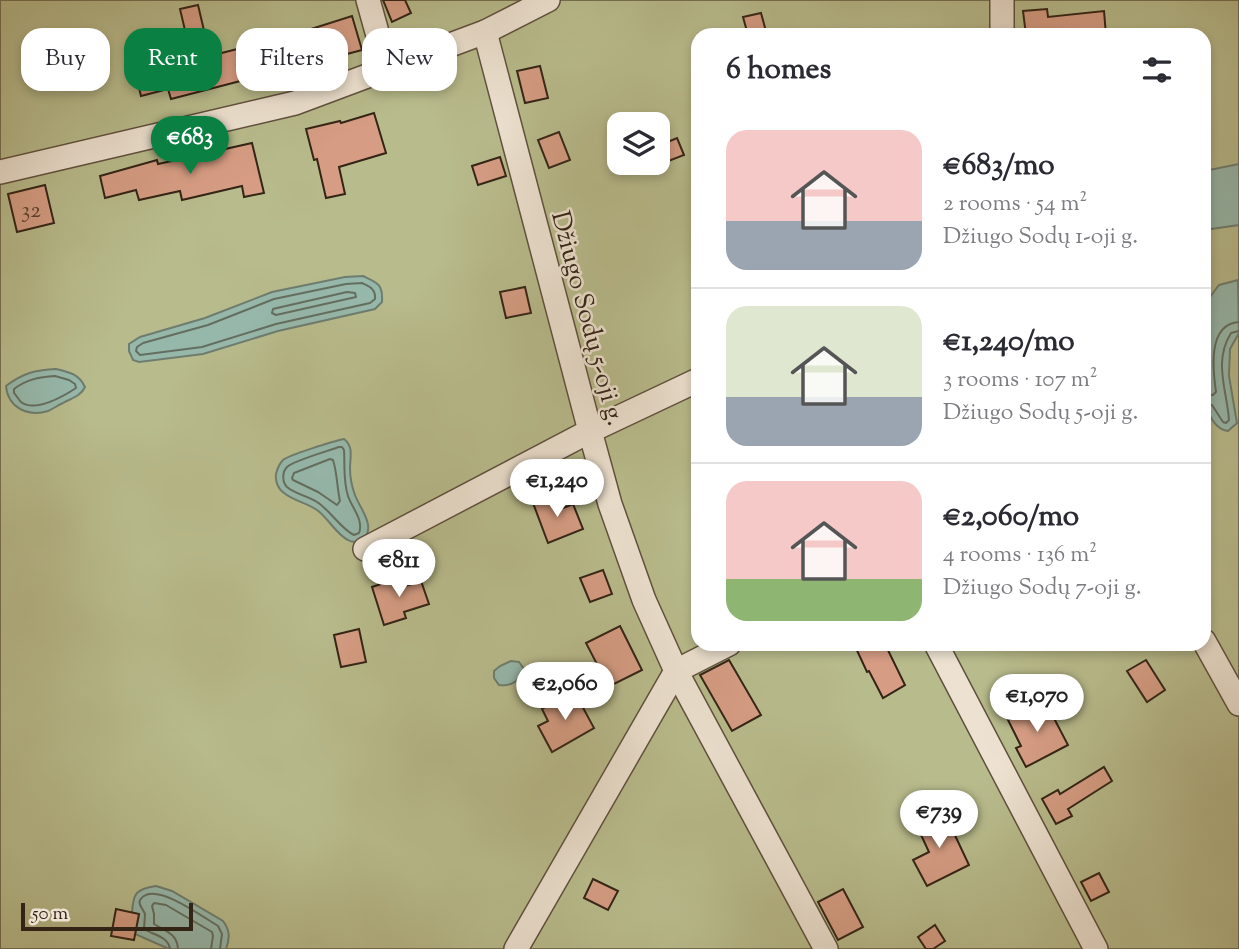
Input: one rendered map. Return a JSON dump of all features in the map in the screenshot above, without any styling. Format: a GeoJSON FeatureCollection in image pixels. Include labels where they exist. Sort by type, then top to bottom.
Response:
{"type":"FeatureCollection","features":[{"type":"Feature","properties":{"kind":"street"},"geometry":{"type":"LineString","coordinates":[[368,0],[376,28]]}},
{"type":"Feature","properties":{"kind":"street"},"geometry":{"type":"LineString","coordinates":[[457,42],[485,32],[548,0]]}},
{"type":"Feature","properties":{"kind":"street"},"geometry":{"type":"LineString","coordinates":[[1002,0],[1002,28]]}},
{"type":"Feature","properties":{"kind":"street","name":"Džiugo Sodų 5-oji g."},"geometry":{"type":"LineString","coordinates":[[485,32],[610,504],[644,600],[676,671],[826,949]]}},
{"type":"Feature","properties":{"kind":"street"},"geometry":{"type":"LineString","coordinates":[[0,172],[295,103],[362,78]]}},
{"type":"Feature","properties":{"kind":"street"},"geometry":{"type":"LineString","coordinates":[[365,549],[590,431],[691,383]]}},
{"type":"Feature","properties":{"kind":"street"},"geometry":{"type":"LineString","coordinates":[[516,949],[676,671],[715,651]]}},
{"type":"Feature","properties":{"kind":"street"},"geometry":{"type":"LineString","coordinates":[[940,651],[1096,949]]}},
{"type":"Feature","properties":{"kind":"street"},"geometry":{"type":"LineString","coordinates":[[1210,651],[1239,704]]}},
{"type":"Feature","properties":{"kind":"green space"},"geometry":{"type":"Polygon","coordinates":[[[0,0],[1239,0],[1239,949],[0,949],[0,0]]]}},
{"type":"Feature","properties":{"kind":"water"},"geometry":{"type":"Polygon","coordinates":[[[1239,164],[1239,225],[1211,229],[1211,170],[1239,164]]]}},
{"type":"Feature","properties":{"kind":"water"},"geometry":{"type":"Polygon","coordinates":[[[363,276],[376,283],[382,291],[382,302],[375,309],[278,331],[203,354],[139,362],[133,360],[129,351],[129,344],[140,337],[205,318],[272,292],[345,277],[363,276]]]}},
{"type":"Feature","properties":{"kind":"water"},"geometry":{"type":"Polygon","coordinates":[[[1238,280],[1239,333],[1230,349],[1229,376],[1237,423],[1228,431],[1211,418],[1211,296],[1219,285],[1238,280]]]}},
{"type":"Feature","properties":{"kind":"water"},"geometry":{"type":"Polygon","coordinates":[[[56,369],[77,376],[85,387],[81,393],[41,413],[26,412],[11,400],[6,386],[30,373],[56,369]]]}},
{"type":"Feature","properties":{"kind":"water"},"geometry":{"type":"Polygon","coordinates":[[[344,439],[350,449],[353,489],[368,523],[367,534],[356,542],[344,537],[317,510],[284,493],[276,479],[283,460],[344,439]]]}},
{"type":"Feature","properties":{"kind":"water"},"geometry":{"type":"Polygon","coordinates":[[[511,661],[519,662],[524,669],[523,673],[511,684],[499,685],[494,678],[494,671],[511,661]]]}},
{"type":"Feature","properties":{"kind":"water"},"geometry":{"type":"Polygon","coordinates":[[[156,886],[172,891],[223,921],[229,934],[226,949],[169,949],[135,934],[139,914],[132,913],[135,896],[144,889],[156,886]]]}},
{"type":"Feature","properties":{"kind":"building"},"geometry":{"type":"Polygon","coordinates":[[[383,0],[405,0],[411,13],[392,22],[383,0]]]}},
{"type":"Feature","properties":{"kind":"building"},"geometry":{"type":"Polygon","coordinates":[[[198,5],[203,28],[184,28],[180,9],[198,5]]]}},
{"type":"Feature","properties":{"kind":"building"},"geometry":{"type":"Polygon","coordinates":[[[1047,9],[1048,17],[1104,11],[1105,28],[1025,28],[1023,11],[1047,9]]]}},
{"type":"Feature","properties":{"kind":"building"},"geometry":{"type":"Polygon","coordinates":[[[761,13],[765,28],[746,28],[743,17],[761,13]]]}},
{"type":"Feature","properties":{"kind":"building"},"geometry":{"type":"Polygon","coordinates":[[[352,16],[362,50],[348,54],[348,28],[314,28],[352,16]]]}},
{"type":"Feature","properties":{"kind":"building"},"geometry":{"type":"Polygon","coordinates":[[[236,49],[236,82],[222,86],[222,53],[236,49]]]}},
{"type":"Feature","properties":{"kind":"building"},"geometry":{"type":"Polygon","coordinates":[[[540,66],[548,98],[525,103],[517,71],[540,66]]]}},
{"type":"Feature","properties":{"kind":"building"},"geometry":{"type":"Polygon","coordinates":[[[140,91],[160,91],[141,96],[140,91]]]}},
{"type":"Feature","properties":{"kind":"building"},"geometry":{"type":"Polygon","coordinates":[[[169,91],[202,91],[171,99],[169,91]]]}},
{"type":"Feature","properties":{"kind":"building"},"geometry":{"type":"Polygon","coordinates":[[[374,113],[386,153],[339,167],[345,194],[326,198],[317,159],[314,160],[306,129],[340,121],[341,123],[374,113]]]}},
{"type":"Feature","properties":{"kind":"building"},"geometry":{"type":"Polygon","coordinates":[[[559,132],[570,160],[549,168],[538,140],[559,132]]]}},
{"type":"Feature","properties":{"kind":"building"},"geometry":{"type":"Polygon","coordinates":[[[677,138],[684,155],[670,160],[670,141],[677,138]]]}},
{"type":"Feature","properties":{"kind":"building"},"geometry":{"type":"Polygon","coordinates":[[[252,143],[264,193],[244,197],[242,186],[182,200],[180,191],[139,200],[136,190],[105,198],[100,176],[157,160],[158,164],[252,143]]]}},
{"type":"Feature","properties":{"kind":"building"},"geometry":{"type":"Polygon","coordinates":[[[500,157],[506,176],[478,185],[472,166],[500,157]]]}},
{"type":"Feature","properties":{"kind":"building"},"geometry":{"type":"Polygon","coordinates":[[[45,185],[54,223],[17,232],[8,194],[45,185]]]}},
{"type":"Feature","properties":{"kind":"building"},"geometry":{"type":"Polygon","coordinates":[[[525,287],[531,313],[506,318],[500,292],[525,287]]]}},
{"type":"Feature","properties":{"kind":"building"},"geometry":{"type":"Polygon","coordinates":[[[553,496],[558,510],[573,504],[583,529],[548,543],[533,503],[553,496]]]}},
{"type":"Feature","properties":{"kind":"building"},"geometry":{"type":"Polygon","coordinates":[[[603,570],[612,594],[590,602],[580,578],[603,570]]]}},
{"type":"Feature","properties":{"kind":"building"},"geometry":{"type":"Polygon","coordinates":[[[402,577],[405,586],[421,581],[429,604],[404,612],[406,618],[384,625],[372,587],[402,577]]]}},
{"type":"Feature","properties":{"kind":"building"},"geometry":{"type":"Polygon","coordinates":[[[620,626],[642,670],[612,685],[604,668],[600,670],[586,643],[620,626]]]}},
{"type":"Feature","properties":{"kind":"building"},"geometry":{"type":"Polygon","coordinates":[[[359,629],[366,662],[341,667],[334,635],[359,629]]]}},
{"type":"Feature","properties":{"kind":"building"},"geometry":{"type":"Polygon","coordinates":[[[857,651],[888,651],[905,685],[883,698],[869,671],[867,672],[857,651]]]}},
{"type":"Feature","properties":{"kind":"building"},"geometry":{"type":"Polygon","coordinates":[[[729,660],[761,715],[732,731],[700,675],[729,660]]]}},
{"type":"Feature","properties":{"kind":"building"},"geometry":{"type":"Polygon","coordinates":[[[1146,660],[1165,690],[1147,702],[1127,671],[1146,660]]]}},
{"type":"Feature","properties":{"kind":"building"},"geometry":{"type":"Polygon","coordinates":[[[574,691],[594,728],[552,752],[538,726],[548,721],[542,709],[574,691]]]}},
{"type":"Feature","properties":{"kind":"building"},"geometry":{"type":"Polygon","coordinates":[[[1045,701],[1068,745],[1026,767],[1016,748],[1021,746],[1008,720],[1045,701]]]}},
{"type":"Feature","properties":{"kind":"building"},"geometry":{"type":"Polygon","coordinates":[[[1104,767],[1112,781],[1068,809],[1072,816],[1056,824],[1042,799],[1058,790],[1060,794],[1104,767]]]}},
{"type":"Feature","properties":{"kind":"building"},"geometry":{"type":"Polygon","coordinates":[[[944,812],[969,865],[927,886],[913,860],[929,852],[916,824],[944,812]]]}},
{"type":"Feature","properties":{"kind":"building"},"geometry":{"type":"Polygon","coordinates":[[[1099,873],[1109,892],[1091,901],[1081,882],[1099,873]]]}},
{"type":"Feature","properties":{"kind":"building"},"geometry":{"type":"Polygon","coordinates":[[[593,879],[618,891],[608,910],[584,898],[593,879]]]}},
{"type":"Feature","properties":{"kind":"building"},"geometry":{"type":"Polygon","coordinates":[[[843,889],[863,927],[838,940],[818,902],[843,889]]]}},
{"type":"Feature","properties":{"kind":"building"},"geometry":{"type":"Polygon","coordinates":[[[116,909],[139,914],[134,940],[111,936],[116,909]]]}},
{"type":"Feature","properties":{"kind":"building"},"geometry":{"type":"Polygon","coordinates":[[[935,925],[945,941],[933,949],[926,949],[918,937],[935,925]]]}}]}
